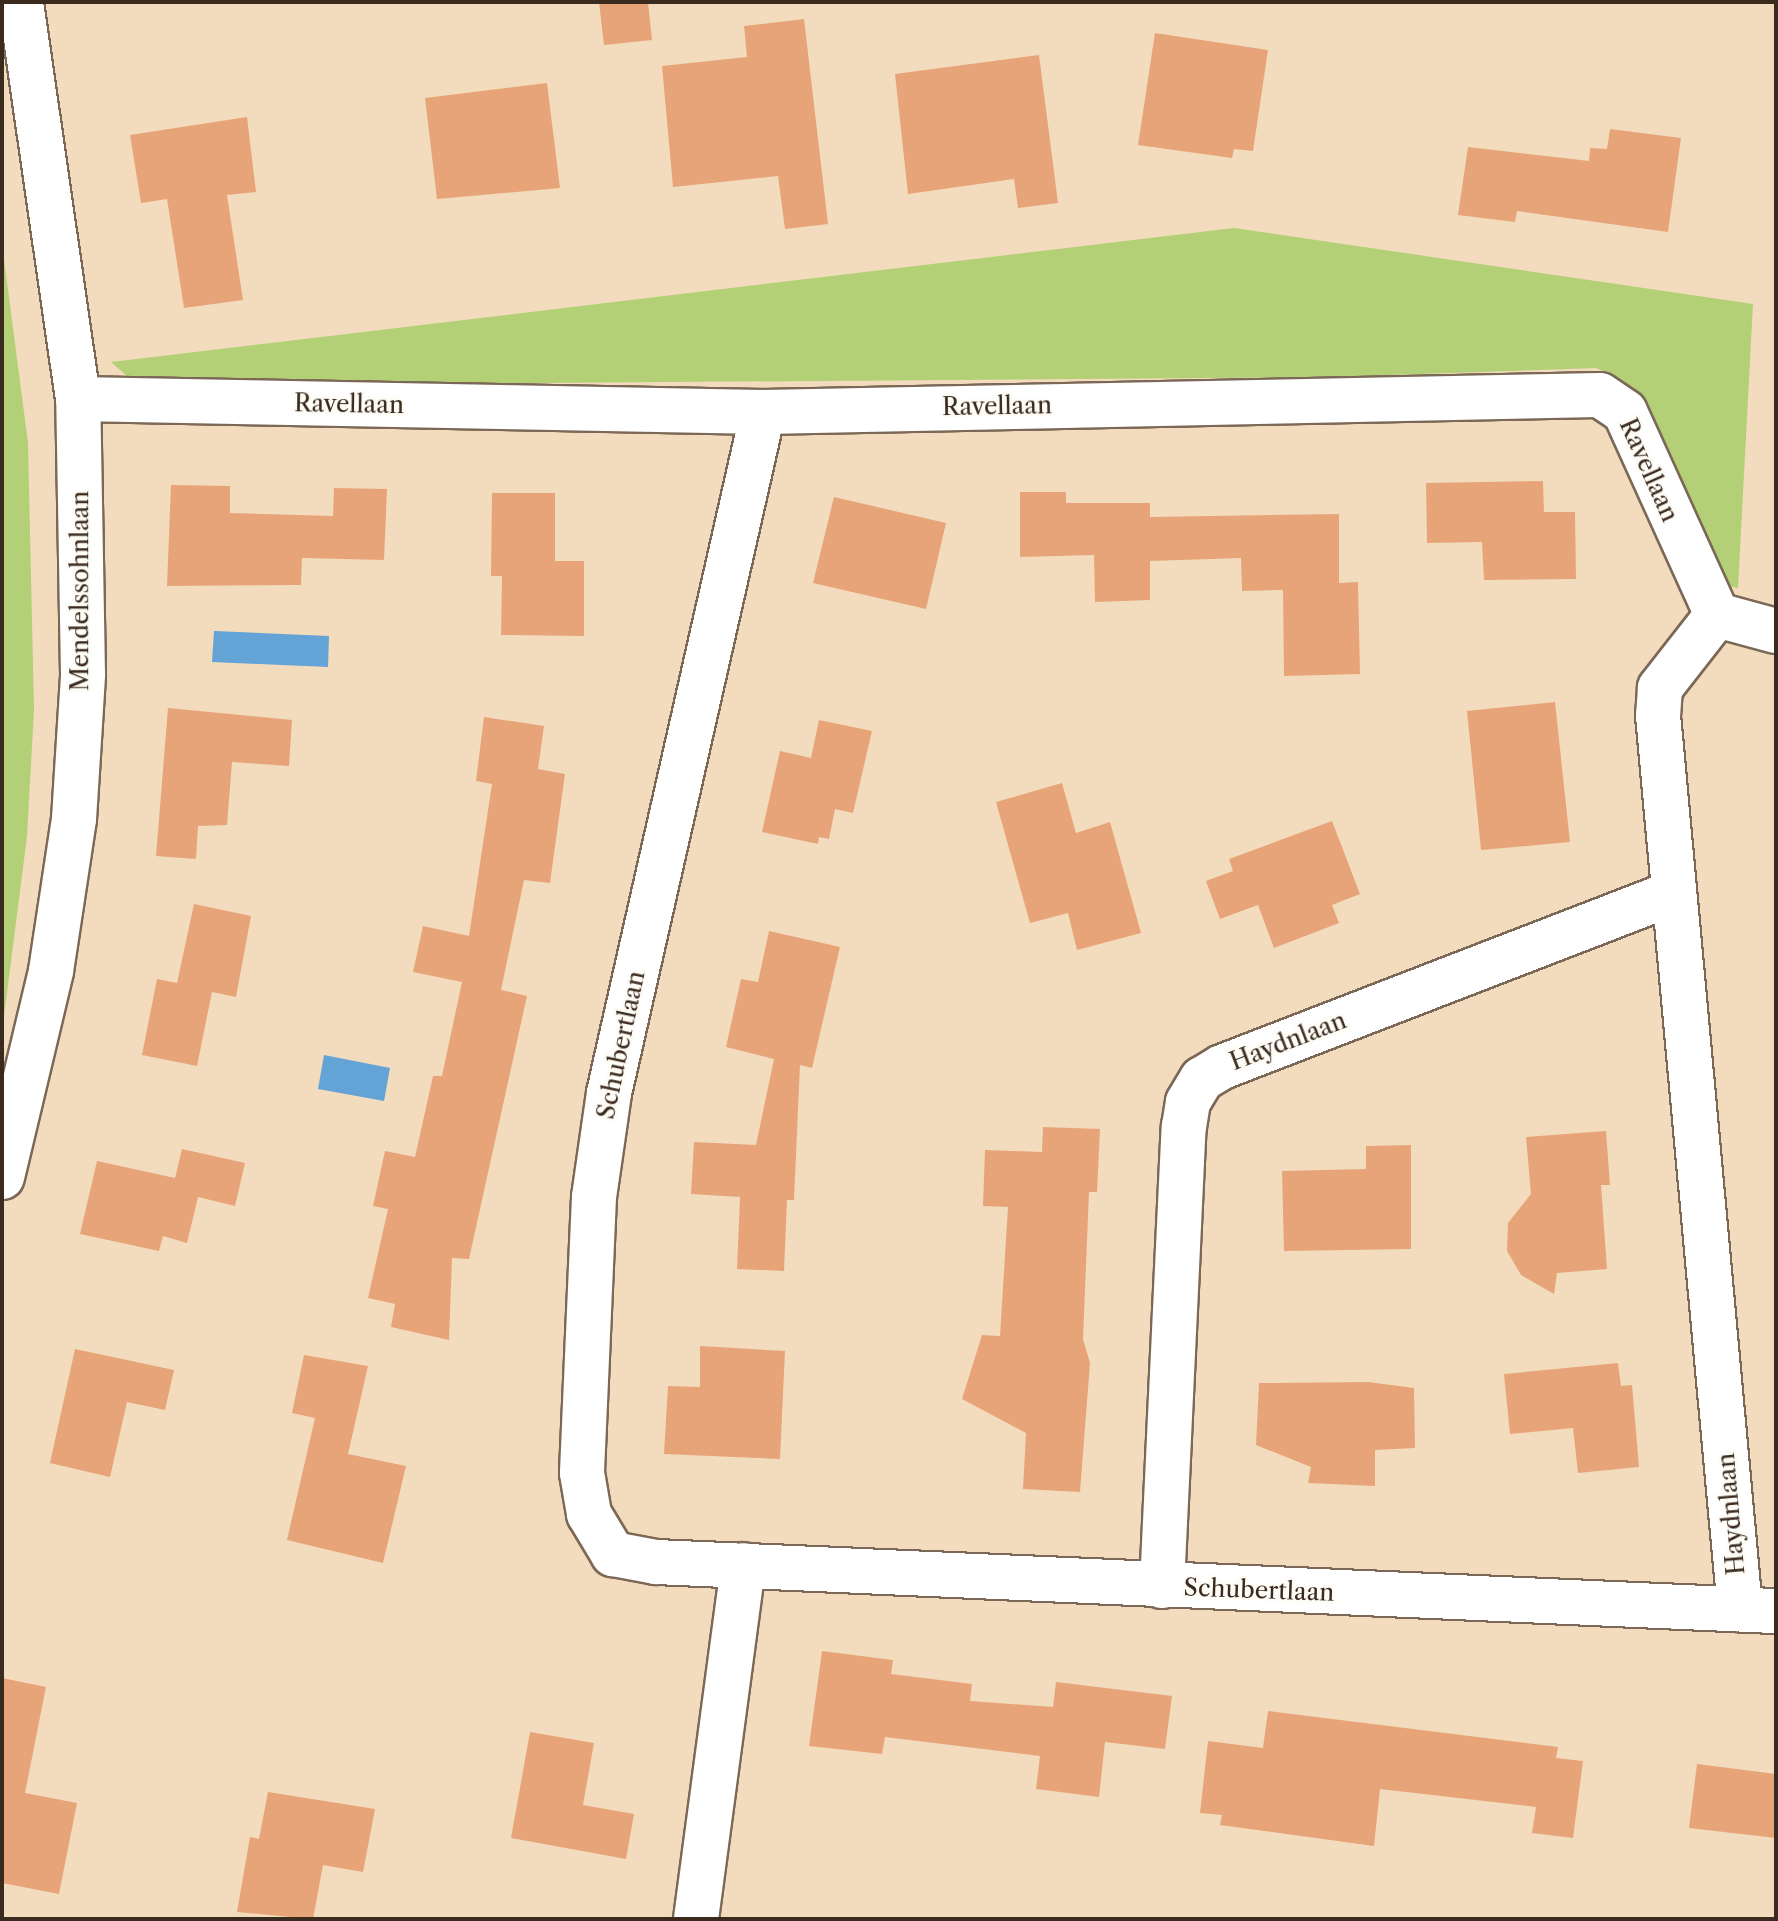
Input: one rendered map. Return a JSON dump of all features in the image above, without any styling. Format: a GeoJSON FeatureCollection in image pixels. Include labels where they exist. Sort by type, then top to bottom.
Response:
{"type":"FeatureCollection","features":[{"type":"Feature","properties":{"kind":"street","name":"Mendelssohnlaan"},"geometry":{"type":"LineString","coordinates":[[2,1177],[51,971],[74,819],[83,674],[78,399],[21,2]]}},
{"type":"Feature","properties":{"kind":"street","name":"Ravellaan"},"geometry":{"type":"LineString","coordinates":[[78,399],[763,412],[1600,395],[1625,412],[1717,615]]}},
{"type":"Feature","properties":{"kind":"street","name":"Schubertlaan"},"geometry":{"type":"LineString","coordinates":[[763,412],[609,1093],[594,1197],[582,1473],[589,1514],[613,1554],[656,1562],[1758,1610]]}},
{"type":"Feature","properties":{"kind":"street"},"geometry":{"type":"LineString","coordinates":[[1717,615],[1776,631]]}},
{"type":"Feature","properties":{"kind":"street","name":"Haydnlaan"},"geometry":{"type":"LineString","coordinates":[[1717,615],[1660,688],[1673,893],[1758,1610]]}},
{"type":"Feature","properties":{"kind":"street","name":"Haydnlaan"},"geometry":{"type":"LineString","coordinates":[[1162,1586],[1184,1127],[1188,1102],[1202,1079],[1222,1067],[1673,893]]}},
{"type":"Feature","properties":{"kind":"street"},"geometry":{"type":"LineString","coordinates":[[696,1919],[743,1565]]}},
{"type":"Feature","properties":{"kind":"green space"},"geometry":{"type":"Polygon","coordinates":[[[1234,228],[1753,304],[1738,588],[1728,586],[1715,570],[1624,381],[1596,368],[1333,377],[162,386],[127,376],[111,362],[1234,228]]]}},
{"type":"Feature","properties":{"kind":"green space"},"geometry":{"type":"Polygon","coordinates":[[[2,244],[28,443],[34,710],[27,836],[2,1032],[2,244]]]}},
{"type":"Feature","properties":{"kind":"water"},"geometry":{"type":"Polygon","coordinates":[[[214,631],[329,636],[328,667],[212,662],[214,631]]]}},
{"type":"Feature","properties":{"kind":"water"},"geometry":{"type":"Polygon","coordinates":[[[324,1055],[390,1068],[384,1101],[318,1089],[324,1055]]]}},
{"type":"Feature","properties":{"kind":"building"},"geometry":{"type":"Polygon","coordinates":[[[599,2],[648,2],[652,40],[604,45],[599,2]]]}},
{"type":"Feature","properties":{"kind":"building"},"geometry":{"type":"Polygon","coordinates":[[[804,19],[828,224],[785,229],[778,176],[673,187],[662,66],[747,57],[744,26],[804,19]]]}},
{"type":"Feature","properties":{"kind":"building"},"geometry":{"type":"Polygon","coordinates":[[[1155,33],[1268,50],[1253,151],[1234,149],[1232,158],[1138,145],[1155,33]]]}},
{"type":"Feature","properties":{"kind":"building"},"geometry":{"type":"Polygon","coordinates":[[[1039,55],[1058,203],[1018,208],[1014,179],[908,194],[895,74],[1039,55]]]}},
{"type":"Feature","properties":{"kind":"building"},"geometry":{"type":"Polygon","coordinates":[[[547,83],[560,188],[437,199],[425,98],[547,83]]]}},
{"type":"Feature","properties":{"kind":"building"},"geometry":{"type":"Polygon","coordinates":[[[247,117],[256,192],[227,195],[243,300],[184,308],[167,199],[141,203],[130,135],[247,117]]]}},
{"type":"Feature","properties":{"kind":"building"},"geometry":{"type":"Polygon","coordinates":[[[1610,129],[1681,138],[1668,232],[1517,211],[1515,222],[1458,215],[1468,147],[1589,161],[1590,148],[1607,149],[1610,129]]]}},
{"type":"Feature","properties":{"kind":"building"},"geometry":{"type":"Polygon","coordinates":[[[1543,481],[1544,512],[1575,512],[1576,579],[1484,580],[1482,542],[1427,543],[1426,483],[1543,481]]]}},
{"type":"Feature","properties":{"kind":"building"},"geometry":{"type":"Polygon","coordinates":[[[171,485],[230,486],[230,513],[333,516],[334,488],[387,489],[384,560],[302,558],[301,585],[167,586],[171,485]]]}},
{"type":"Feature","properties":{"kind":"building"},"geometry":{"type":"Polygon","coordinates":[[[1020,492],[1066,492],[1066,503],[1150,503],[1150,517],[1339,514],[1339,583],[1358,582],[1360,674],[1284,676],[1283,590],[1242,591],[1241,558],[1150,561],[1150,600],[1095,602],[1094,555],[1020,557],[1020,492]]]}},
{"type":"Feature","properties":{"kind":"building"},"geometry":{"type":"Polygon","coordinates":[[[492,493],[555,493],[555,561],[584,561],[584,636],[501,635],[502,576],[491,576],[492,493]]]}},
{"type":"Feature","properties":{"kind":"building"},"geometry":{"type":"Polygon","coordinates":[[[834,497],[946,523],[926,609],[813,583],[834,497]]]}},
{"type":"Feature","properties":{"kind":"building"},"geometry":{"type":"Polygon","coordinates":[[[1555,702],[1570,842],[1481,850],[1467,711],[1555,702]]]}},
{"type":"Feature","properties":{"kind":"building"},"geometry":{"type":"Polygon","coordinates":[[[168,708],[292,720],[289,766],[232,762],[227,825],[198,826],[196,859],[156,856],[168,708]]]}},
{"type":"Feature","properties":{"kind":"building"},"geometry":{"type":"Polygon","coordinates":[[[484,717],[544,726],[538,769],[565,774],[550,883],[524,880],[501,990],[527,996],[469,1259],[452,1258],[449,1340],[391,1327],[395,1304],[368,1298],[388,1209],[373,1206],[385,1151],[415,1157],[433,1076],[442,1076],[462,982],[413,972],[423,926],[469,936],[492,784],[476,781],[484,717]]]}},
{"type":"Feature","properties":{"kind":"building"},"geometry":{"type":"Polygon","coordinates":[[[819,720],[872,731],[853,813],[835,809],[829,839],[819,837],[818,844],[762,832],[780,751],[811,758],[819,720]]]}},
{"type":"Feature","properties":{"kind":"building"},"geometry":{"type":"Polygon","coordinates":[[[1062,783],[1076,833],[1110,822],[1141,933],[1077,950],[1068,913],[1030,923],[996,802],[1062,783]]]}},
{"type":"Feature","properties":{"kind":"building"},"geometry":{"type":"Polygon","coordinates":[[[1332,821],[1360,894],[1332,905],[1339,923],[1274,948],[1258,905],[1220,919],[1206,881],[1233,871],[1229,859],[1332,821]]]}},
{"type":"Feature","properties":{"kind":"building"},"geometry":{"type":"Polygon","coordinates":[[[194,904],[251,916],[236,997],[212,992],[197,1066],[142,1055],[157,979],[177,983],[194,904]]]}},
{"type":"Feature","properties":{"kind":"building"},"geometry":{"type":"Polygon","coordinates":[[[769,931],[840,947],[812,1068],[800,1065],[794,1200],[787,1200],[784,1271],[737,1269],[740,1197],[691,1194],[694,1142],[756,1145],[774,1059],[726,1047],[741,979],[758,982],[769,931]]]}},
{"type":"Feature","properties":{"kind":"building"},"geometry":{"type":"Polygon","coordinates":[[[1043,1127],[1100,1129],[1097,1192],[1089,1192],[1083,1339],[1090,1363],[1080,1492],[1023,1489],[1026,1433],[962,1399],[982,1335],[1000,1336],[1008,1207],[983,1206],[985,1150],[1042,1152],[1043,1127]]]}},
{"type":"Feature","properties":{"kind":"building"},"geometry":{"type":"Polygon","coordinates":[[[1606,1131],[1610,1185],[1601,1185],[1607,1269],[1557,1273],[1554,1294],[1521,1275],[1507,1251],[1508,1223],[1531,1194],[1526,1137],[1606,1131]]]}},
{"type":"Feature","properties":{"kind":"building"},"geometry":{"type":"Polygon","coordinates":[[[1411,1145],[1411,1249],[1284,1251],[1282,1171],[1366,1169],[1366,1146],[1411,1145]]]}},
{"type":"Feature","properties":{"kind":"building"},"geometry":{"type":"Polygon","coordinates":[[[182,1149],[245,1163],[235,1206],[198,1197],[187,1243],[163,1236],[159,1251],[80,1234],[97,1161],[175,1178],[182,1149]]]}},
{"type":"Feature","properties":{"kind":"building"},"geometry":{"type":"Polygon","coordinates":[[[700,1346],[785,1351],[780,1459],[664,1454],[668,1386],[700,1387],[700,1346]]]}},
{"type":"Feature","properties":{"kind":"building"},"geometry":{"type":"Polygon","coordinates":[[[75,1349],[174,1370],[165,1410],[127,1402],[110,1477],[50,1463],[75,1349]]]}},
{"type":"Feature","properties":{"kind":"building"},"geometry":{"type":"Polygon","coordinates":[[[304,1355],[368,1366],[348,1454],[406,1466],[383,1563],[287,1540],[315,1418],[292,1413],[304,1355]]]}},
{"type":"Feature","properties":{"kind":"building"},"geometry":{"type":"Polygon","coordinates":[[[1618,1363],[1621,1386],[1632,1385],[1639,1467],[1578,1473],[1573,1428],[1510,1434],[1504,1374],[1618,1363]]]}},
{"type":"Feature","properties":{"kind":"building"},"geometry":{"type":"Polygon","coordinates":[[[1368,1382],[1414,1388],[1415,1448],[1375,1450],[1375,1486],[1308,1483],[1311,1467],[1256,1445],[1259,1383],[1368,1382]]]}},
{"type":"Feature","properties":{"kind":"building"},"geometry":{"type":"Polygon","coordinates":[[[822,1651],[893,1660],[891,1674],[972,1684],[970,1701],[1053,1707],[1056,1682],[1172,1696],[1165,1749],[1105,1742],[1099,1797],[1036,1789],[1040,1756],[885,1737],[882,1754],[809,1746],[822,1651]]]}},
{"type":"Feature","properties":{"kind":"building"},"geometry":{"type":"Polygon","coordinates":[[[2,1678],[46,1687],[25,1793],[77,1803],[59,1894],[2,1883],[2,1678]]]}},
{"type":"Feature","properties":{"kind":"building"},"geometry":{"type":"Polygon","coordinates":[[[1268,1711],[1558,1747],[1556,1758],[1583,1761],[1573,1838],[1532,1833],[1536,1807],[1380,1789],[1374,1846],[1220,1825],[1222,1815],[1200,1813],[1208,1741],[1263,1748],[1268,1711]]]}},
{"type":"Feature","properties":{"kind":"building"},"geometry":{"type":"Polygon","coordinates":[[[530,1732],[594,1743],[583,1805],[634,1814],[626,1859],[511,1838],[530,1732]]]}},
{"type":"Feature","properties":{"kind":"building"},"geometry":{"type":"Polygon","coordinates":[[[1697,1764],[1776,1774],[1776,1838],[1689,1828],[1697,1764]]]}},
{"type":"Feature","properties":{"kind":"building"},"geometry":{"type":"Polygon","coordinates":[[[268,1792],[375,1809],[363,1872],[323,1865],[313,1919],[237,1912],[250,1837],[259,1839],[268,1792]]]}}]}
